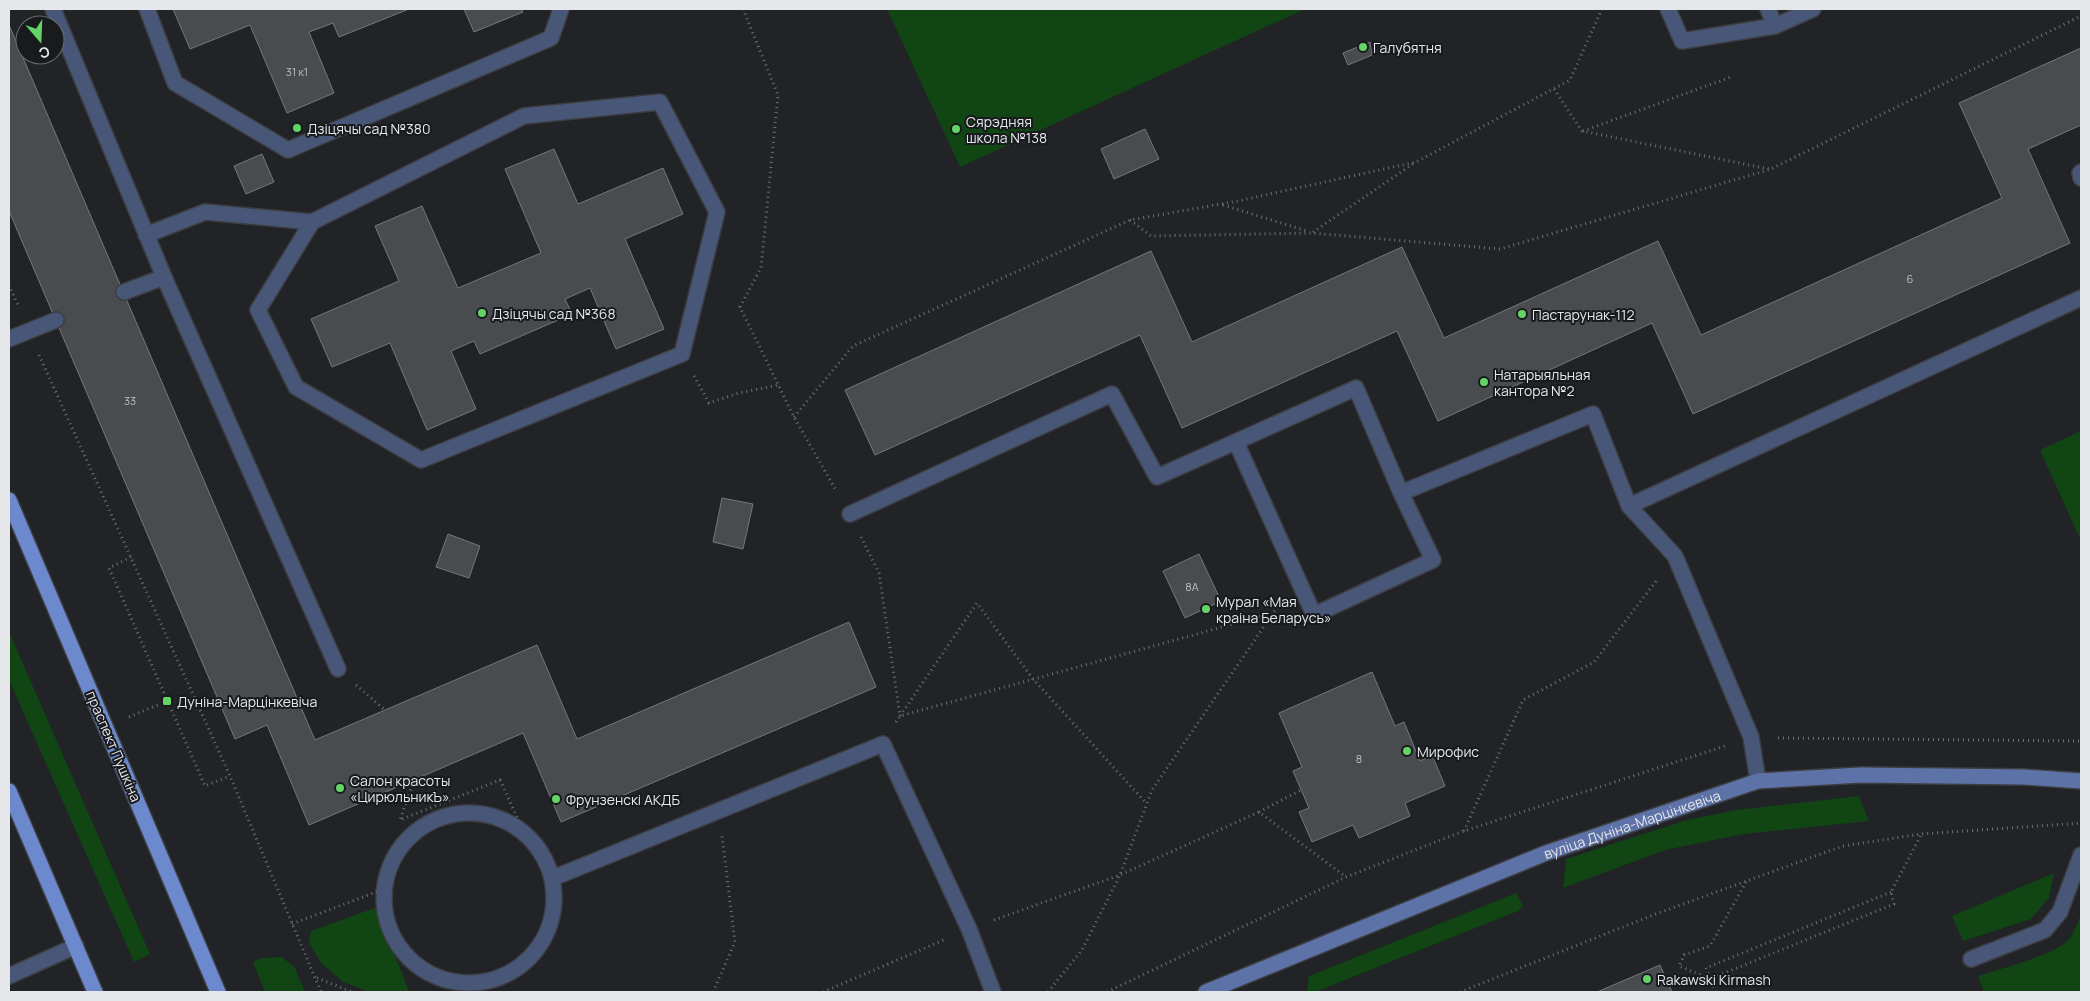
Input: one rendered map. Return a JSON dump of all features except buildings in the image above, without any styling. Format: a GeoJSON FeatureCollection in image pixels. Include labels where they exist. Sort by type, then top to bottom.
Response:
{"type":"FeatureCollection","features":[{"type":"Feature","properties":{"kind":"main road","name":"праспект Пушкіна"},"geometry":{"type":"LineString","coordinates":[[9,500],[218,992]]}},
{"type":"Feature","properties":{"kind":"main road"},"geometry":{"type":"LineString","coordinates":[[9,791],[95,992]]}},
{"type":"Feature","properties":{"kind":"street","name":"вуліца Дуніна-Марцінкевіча"},"geometry":{"type":"LineString","coordinates":[[1206,992],[1546,853],[1758,781],[1861,775],[2024,777],[2081,781]]}},
{"type":"Feature","properties":{"kind":"lane"},"geometry":{"type":"LineString","coordinates":[[53,9],[164,277],[338,669]]}},
{"type":"Feature","properties":{"kind":"lane"},"geometry":{"type":"LineString","coordinates":[[147,9],[175,83],[288,150],[551,38],[561,9]]}},
{"type":"Feature","properties":{"kind":"lane"},"geometry":{"type":"LineString","coordinates":[[1668,9],[1682,41],[1775,26],[1813,9]]}},
{"type":"Feature","properties":{"kind":"lane"},"geometry":{"type":"LineString","coordinates":[[1768,9],[1775,26]]}},
{"type":"Feature","properties":{"kind":"lane"},"geometry":{"type":"LineString","coordinates":[[660,102],[717,212],[682,354],[421,460],[296,387],[258,310],[312,222],[524,116],[660,102]]}},
{"type":"Feature","properties":{"kind":"lane"},"geometry":{"type":"LineString","coordinates":[[2081,172],[2081,178]]}},
{"type":"Feature","properties":{"kind":"lane"},"geometry":{"type":"LineString","coordinates":[[146,235],[205,212],[312,222]]}},
{"type":"Feature","properties":{"kind":"lane"},"geometry":{"type":"LineString","coordinates":[[124,292],[164,277]]}},
{"type":"Feature","properties":{"kind":"lane"},"geometry":{"type":"LineString","coordinates":[[1629,506],[2081,298]]}},
{"type":"Feature","properties":{"kind":"lane"},"geometry":{"type":"LineString","coordinates":[[9,339],[56,320]]}},
{"type":"Feature","properties":{"kind":"lane"},"geometry":{"type":"LineString","coordinates":[[850,514],[1112,394],[1157,476],[1356,388],[1432,560],[1314,615],[1236,442]]}},
{"type":"Feature","properties":{"kind":"lane"},"geometry":{"type":"LineString","coordinates":[[1401,492],[1593,414],[1629,506],[1675,556],[1751,738],[1758,781]]}},
{"type":"Feature","properties":{"kind":"lane"},"geometry":{"type":"LineString","coordinates":[[553,878],[883,744],[969,929],[993,992]]}},
{"type":"Feature","properties":{"kind":"lane"},"geometry":{"type":"LineString","coordinates":[[458,813],[488,814],[504,819],[529,836],[541,850],[553,878],[555,906],[547,935],[535,953],[512,972],[496,979],[467,983],[445,980],[419,966],[401,949],[387,923],[384,889],[386,877],[398,849],[419,828],[458,813]]}},
{"type":"Feature","properties":{"kind":"lane"},"geometry":{"type":"LineString","coordinates":[[1971,959],[2045,930],[2060,912],[2081,855]]}},
{"type":"Feature","properties":{"kind":"lane"},"geometry":{"type":"LineString","coordinates":[[9,976],[76,946]]}},
{"type":"Feature","properties":{"kind":"path"},"geometry":{"type":"LineString","coordinates":[[743,9],[778,94],[761,268],[740,307],[794,417],[850,514],[879,573],[900,716]]}},
{"type":"Feature","properties":{"kind":"path"},"geometry":{"type":"LineString","coordinates":[[1312,233],[1416,162],[1570,80],[1602,9]]}},
{"type":"Feature","properties":{"kind":"path"},"geometry":{"type":"LineString","coordinates":[[1130,220],[1150,236],[1312,233],[1500,249],[1771,169],[2081,16]]}},
{"type":"Feature","properties":{"kind":"path"},"geometry":{"type":"LineString","coordinates":[[1582,131],[1730,77]]}},
{"type":"Feature","properties":{"kind":"path"},"geometry":{"type":"LineString","coordinates":[[1554,89],[1582,131],[1771,169]]}},
{"type":"Feature","properties":{"kind":"path"},"geometry":{"type":"LineString","coordinates":[[794,417],[854,346],[1130,220],[1220,204],[1416,162]]}},
{"type":"Feature","properties":{"kind":"path"},"geometry":{"type":"LineString","coordinates":[[1220,204],[1312,233]]}},
{"type":"Feature","properties":{"kind":"path"},"geometry":{"type":"LineString","coordinates":[[9,286],[230,776],[321,992]]}},
{"type":"Feature","properties":{"kind":"path"},"geometry":{"type":"LineString","coordinates":[[682,354],[709,403],[739,393],[778,385]]}},
{"type":"Feature","properties":{"kind":"path"},"geometry":{"type":"LineString","coordinates":[[1464,831],[1523,700],[1594,662],[1675,556]]}},
{"type":"Feature","properties":{"kind":"path"},"geometry":{"type":"LineString","coordinates":[[131,557],[109,568],[204,786],[230,776]]}},
{"type":"Feature","properties":{"kind":"path"},"geometry":{"type":"LineString","coordinates":[[1048,992],[1082,950],[1120,875],[1152,790],[1297,578]]}},
{"type":"Feature","properties":{"kind":"path"},"geometry":{"type":"LineString","coordinates":[[883,744],[976,603],[1033,679],[1147,804]]}},
{"type":"Feature","properties":{"kind":"path"},"geometry":{"type":"LineString","coordinates":[[900,716],[1273,613]]}},
{"type":"Feature","properties":{"kind":"path"},"geometry":{"type":"LineString","coordinates":[[338,669],[386,711]]}},
{"type":"Feature","properties":{"kind":"path"},"geometry":{"type":"LineString","coordinates":[[106,727],[167,701]]}},
{"type":"Feature","properties":{"kind":"path"},"geometry":{"type":"LineString","coordinates":[[823,992],[969,929],[1120,875],[1259,812],[1301,790]]}},
{"type":"Feature","properties":{"kind":"path"},"geometry":{"type":"LineString","coordinates":[[1259,812],[1346,877]]}},
{"type":"Feature","properties":{"kind":"path"},"geometry":{"type":"LineString","coordinates":[[1462,992],[1654,915],[1844,846],[1921,834],[2081,823]]}},
{"type":"Feature","properties":{"kind":"path"},"geometry":{"type":"LineString","coordinates":[[1716,992],[1706,968],[1891,892],[1921,834]]}},
{"type":"Feature","properties":{"kind":"path"},"geometry":{"type":"LineString","coordinates":[[1746,882],[1710,946],[1684,955],[1679,966],[1710,979],[1894,904],[1891,892]]}},
{"type":"Feature","properties":{"kind":"path"},"geometry":{"type":"LineString","coordinates":[[292,924],[384,889]]}},
{"type":"Feature","properties":{"kind":"path"},"geometry":{"type":"LineString","coordinates":[[316,978],[352,992]]}},
{"type":"Feature","properties":{"kind":"green space"},"geometry":{"type":"Polygon","coordinates":[[[887,9],[1305,9],[960,167],[887,9]]]}},
{"type":"Feature","properties":{"kind":"green space"},"geometry":{"type":"Polygon","coordinates":[[[2081,431],[2081,541],[2040,450],[2081,431]]]}},
{"type":"Feature","properties":{"kind":"green space"},"geometry":{"type":"Polygon","coordinates":[[[9,632],[150,954],[134,962],[9,680],[9,632]]]}},
{"type":"Feature","properties":{"kind":"green space"},"geometry":{"type":"Polygon","coordinates":[[[1859,796],[1869,821],[1744,834],[1665,850],[1563,888],[1566,859],[1687,820],[1736,810],[1859,796]]]}},
{"type":"Feature","properties":{"kind":"green space"},"geometry":{"type":"Polygon","coordinates":[[[2054,873],[2049,898],[2031,919],[1963,941],[1952,916],[2054,873]]]}},
{"type":"Feature","properties":{"kind":"green space"},"geometry":{"type":"Polygon","coordinates":[[[1516,893],[1523,906],[1518,911],[1315,992],[1307,992],[1309,976],[1516,893]]]}},
{"type":"Feature","properties":{"kind":"green space"},"geometry":{"type":"Polygon","coordinates":[[[377,907],[409,992],[370,992],[343,982],[321,963],[309,943],[311,931],[377,907]]]}},
{"type":"Feature","properties":{"kind":"green space"},"geometry":{"type":"Polygon","coordinates":[[[2081,913],[2081,992],[1984,992],[1978,976],[2023,962],[2057,948],[2070,937],[2081,913]]]}},
{"type":"Feature","properties":{"kind":"green space"},"geometry":{"type":"Polygon","coordinates":[[[282,957],[295,968],[305,992],[265,992],[253,962],[261,958],[282,957]]]}},
{"type":"Feature","properties":{"kind":"place","name":"Галубятня"},"geometry":{"type":"Point","coordinates":[1363,47]}},
{"type":"Feature","properties":{"kind":"place","name":"Дзіцячы сад №380"},"geometry":{"type":"Point","coordinates":[297,128]}},
{"type":"Feature","properties":{"kind":"place","name":"Сярэдняя школа №138"},"geometry":{"type":"Point","coordinates":[956,129]}},
{"type":"Feature","properties":{"kind":"place","name":"Дзіцячы сад №368"},"geometry":{"type":"Point","coordinates":[482,313]}},
{"type":"Feature","properties":{"kind":"place","name":"Пастарунак-112"},"geometry":{"type":"Point","coordinates":[1522,314]}},
{"type":"Feature","properties":{"kind":"place","name":"Натарыяльная кантора №2"},"geometry":{"type":"Point","coordinates":[1484,382]}},
{"type":"Feature","properties":{"kind":"place","name":"Мурал «Мая краіна Беларусь»"},"geometry":{"type":"Point","coordinates":[1206,609]}},
{"type":"Feature","properties":{"kind":"place","name":"Дуніна-Марцінкевіча"},"geometry":{"type":"Point","coordinates":[167,701]}},
{"type":"Feature","properties":{"kind":"place","name":"Мирофис"},"geometry":{"type":"Point","coordinates":[1407,751]}},
{"type":"Feature","properties":{"kind":"place","name":"Салон красоты «ЦирюльникЪ»"},"geometry":{"type":"Point","coordinates":[340,788]}},
{"type":"Feature","properties":{"kind":"place","name":"Фрунзенскі АКДБ"},"geometry":{"type":"Point","coordinates":[556,799]}},
{"type":"Feature","properties":{"kind":"place","name":"Rakawski Kirmash"},"geometry":{"type":"Point","coordinates":[1647,979]}}]}
